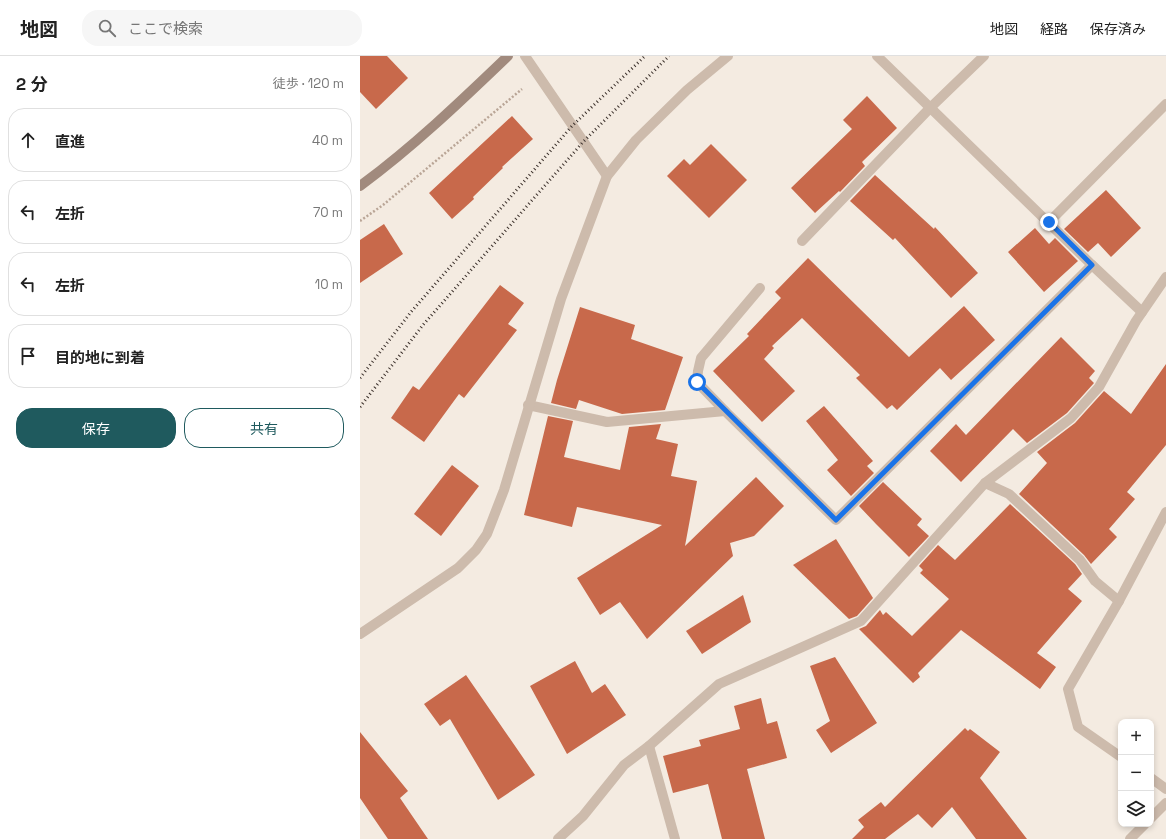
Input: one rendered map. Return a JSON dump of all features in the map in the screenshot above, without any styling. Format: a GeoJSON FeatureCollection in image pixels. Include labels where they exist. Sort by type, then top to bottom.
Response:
{"type":"FeatureCollection","features":[{"type":"Feature","properties":{"kind":"street"},"geometry":{"type":"LineString","coordinates":[[360,186],[385,168],[448,114],[508,56]]}},
{"type":"Feature","properties":{"kind":"street"},"geometry":{"type":"LineString","coordinates":[[525,56],[607,176]]}},
{"type":"Feature","properties":{"kind":"street"},"geometry":{"type":"LineString","coordinates":[[360,634],[458,568],[476,550],[487,534],[504,490],[528,405],[561,299],[607,176],[636,140],[687,90],[728,56]]}},
{"type":"Feature","properties":{"kind":"street"},"geometry":{"type":"LineString","coordinates":[[878,56],[1142,312]]}},
{"type":"Feature","properties":{"kind":"street"},"geometry":{"type":"LineString","coordinates":[[802,241],[930,108],[984,56]]}},
{"type":"Feature","properties":{"kind":"street"},"geometry":{"type":"LineString","coordinates":[[1049,222],[1166,104]]}},
{"type":"Feature","properties":{"kind":"street"},"geometry":{"type":"LineString","coordinates":[[760,288],[701,358],[697,382],[836,520],[1092,265]]}},
{"type":"Feature","properties":{"kind":"street"},"geometry":{"type":"LineString","coordinates":[[558,839],[583,816],[624,765],[649,746],[719,684],[861,621],[985,483],[1071,418],[1099,387],[1142,312],[1166,276]]}},
{"type":"Feature","properties":{"kind":"street"},"geometry":{"type":"LineString","coordinates":[[528,405],[607,422],[725,411]]}},
{"type":"Feature","properties":{"kind":"street"},"geometry":{"type":"LineString","coordinates":[[985,483],[1009,494],[1080,560],[1095,581],[1118,601]]}},
{"type":"Feature","properties":{"kind":"street"},"geometry":{"type":"LineString","coordinates":[[1118,755],[1078,727],[1068,690],[1166,512]]}},
{"type":"Feature","properties":{"kind":"street"},"geometry":{"type":"LineString","coordinates":[[649,746],[674,839]]}},
{"type":"Feature","properties":{"kind":"street"},"geometry":{"type":"LineString","coordinates":[[1154,780],[1166,789]]}},
{"type":"Feature","properties":{"kind":"street"},"geometry":{"type":"LineString","coordinates":[[1154,815],[1166,803]]}},
{"type":"Feature","properties":{"kind":"street"},"geometry":{"type":"LineString","coordinates":[[1130,839],[1142,827]]}},
{"type":"Feature","properties":{"kind":"path"},"geometry":{"type":"LineString","coordinates":[[360,222],[383,205],[539,75]]}},
{"type":"Feature","properties":{"kind":"building"},"geometry":{"type":"Polygon","coordinates":[[[360,56],[387,56],[408,78],[376,109],[360,92],[360,56]]]}},
{"type":"Feature","properties":{"kind":"building"},"geometry":{"type":"Polygon","coordinates":[[[867,96],[897,128],[862,162],[865,166],[840,192],[839,191],[815,213],[791,188],[852,129],[843,120],[867,96]]]}},
{"type":"Feature","properties":{"kind":"building"},"geometry":{"type":"Polygon","coordinates":[[[512,116],[533,139],[502,167],[503,168],[473,197],[474,199],[452,219],[429,193],[512,116]]]}},
{"type":"Feature","properties":{"kind":"building"},"geometry":{"type":"Polygon","coordinates":[[[711,144],[747,180],[709,218],[667,176],[684,159],[690,165],[711,144]]]}},
{"type":"Feature","properties":{"kind":"building"},"geometry":{"type":"Polygon","coordinates":[[[875,175],[934,229],[935,227],[978,273],[951,298],[895,238],[893,240],[850,201],[875,175]]]}},
{"type":"Feature","properties":{"kind":"building"},"geometry":{"type":"Polygon","coordinates":[[[1106,190],[1141,228],[1111,257],[1098,243],[1088,252],[1064,229],[1106,190]]]}},
{"type":"Feature","properties":{"kind":"building"},"geometry":{"type":"Polygon","coordinates":[[[384,224],[403,254],[360,283],[360,240],[384,224]]]}},
{"type":"Feature","properties":{"kind":"building"},"geometry":{"type":"Polygon","coordinates":[[[1035,228],[1049,244],[1055,238],[1078,261],[1044,292],[1008,252],[1035,228]]]}},
{"type":"Feature","properties":{"kind":"building"},"geometry":{"type":"Polygon","coordinates":[[[808,258],[909,357],[964,306],[995,340],[951,380],[940,368],[897,410],[892,405],[887,409],[856,378],[860,375],[802,318],[772,346],[774,348],[764,359],[795,391],[762,422],[713,371],[749,336],[747,334],[781,298],[775,292],[808,258]]]}},
{"type":"Feature","properties":{"kind":"building"},"geometry":{"type":"Polygon","coordinates":[[[500,285],[524,303],[508,324],[517,330],[464,398],[459,394],[424,442],[391,418],[413,386],[419,390],[500,285]]]}},
{"type":"Feature","properties":{"kind":"building"},"geometry":{"type":"Polygon","coordinates":[[[580,307],[635,325],[631,339],[683,357],[665,410],[622,414],[579,400],[576,409],[551,403],[580,307]]]}},
{"type":"Feature","properties":{"kind":"building"},"geometry":{"type":"Polygon","coordinates":[[[1061,337],[1095,371],[1089,378],[1094,383],[1067,413],[1027,443],[1013,429],[961,482],[930,451],[956,424],[966,435],[1061,337]]]}},
{"type":"Feature","properties":{"kind":"building"},"geometry":{"type":"Polygon","coordinates":[[[1166,364],[1166,445],[1127,492],[1135,499],[1109,529],[1117,537],[1091,564],[1084,555],[1019,494],[1047,463],[1037,452],[1075,423],[1104,391],[1131,414],[1166,364]]]}},
{"type":"Feature","properties":{"kind":"building"},"geometry":{"type":"Polygon","coordinates":[[[824,406],[873,461],[867,466],[874,473],[851,496],[827,470],[838,460],[806,421],[824,406]]]}},
{"type":"Feature","properties":{"kind":"building"},"geometry":{"type":"Polygon","coordinates":[[[548,416],[573,421],[564,457],[620,470],[629,427],[661,424],[656,439],[678,444],[671,476],[697,481],[685,546],[756,477],[784,506],[754,536],[730,543],[733,556],[647,639],[620,602],[600,615],[577,578],[662,525],[577,507],[572,527],[524,515],[548,416]]]}},
{"type":"Feature","properties":{"kind":"building"},"geometry":{"type":"Polygon","coordinates":[[[452,465],[479,486],[441,536],[414,514],[452,465]]]}},
{"type":"Feature","properties":{"kind":"building"},"geometry":{"type":"Polygon","coordinates":[[[883,482],[922,519],[917,525],[929,536],[909,557],[859,506],[883,482]]]}},
{"type":"Feature","properties":{"kind":"building"},"geometry":{"type":"Polygon","coordinates":[[[1010,504],[1075,564],[1082,574],[1068,589],[1082,601],[1037,653],[1056,667],[1040,689],[961,630],[918,673],[920,677],[913,683],[859,629],[866,626],[880,610],[883,615],[886,612],[912,636],[949,599],[920,573],[923,570],[919,566],[938,545],[955,560],[1010,504]]]}},
{"type":"Feature","properties":{"kind":"building"},"geometry":{"type":"Polygon","coordinates":[[[836,539],[873,598],[857,616],[849,619],[793,565],[836,539]]]}},
{"type":"Feature","properties":{"kind":"building"},"geometry":{"type":"Polygon","coordinates":[[[743,595],[751,622],[702,654],[686,631],[743,595]]]}},
{"type":"Feature","properties":{"kind":"building"},"geometry":{"type":"Polygon","coordinates":[[[835,657],[877,723],[831,753],[816,730],[830,721],[810,666],[835,657]]]}},
{"type":"Feature","properties":{"kind":"building"},"geometry":{"type":"Polygon","coordinates":[[[575,661],[592,693],[605,684],[626,715],[567,754],[530,686],[575,661]]]}},
{"type":"Feature","properties":{"kind":"building"},"geometry":{"type":"Polygon","coordinates":[[[466,675],[535,775],[498,800],[450,719],[440,726],[424,704],[466,675]]]}},
{"type":"Feature","properties":{"kind":"building"},"geometry":{"type":"Polygon","coordinates":[[[761,698],[767,724],[777,721],[787,758],[747,769],[765,839],[722,839],[708,784],[673,793],[663,756],[701,746],[699,740],[740,729],[734,706],[761,698]]]}},
{"type":"Feature","properties":{"kind":"building"},"geometry":{"type":"Polygon","coordinates":[[[965,728],[968,731],[970,729],[1000,752],[980,778],[1027,839],[976,839],[952,807],[932,828],[918,814],[885,839],[852,839],[864,827],[858,820],[881,802],[885,807],[965,728]]]}},
{"type":"Feature","properties":{"kind":"building"},"geometry":{"type":"Polygon","coordinates":[[[360,732],[408,791],[400,798],[428,839],[388,839],[360,798],[360,732]]]}},
{"type":"Feature","properties":{"kind":"railway"},"geometry":{"type":"LineString","coordinates":[[360,378],[411,312],[572,126],[645,56]]}},
{"type":"Feature","properties":{"kind":"railway"},"geometry":{"type":"LineString","coordinates":[[360,407],[423,325],[583,142],[669,56]]}},
{"type":"Feature","properties":{"kind":"route"},"geometry":{"type":"LineString","coordinates":[[697,382],[836,520],[1092,265],[1049,222]]}}]}
